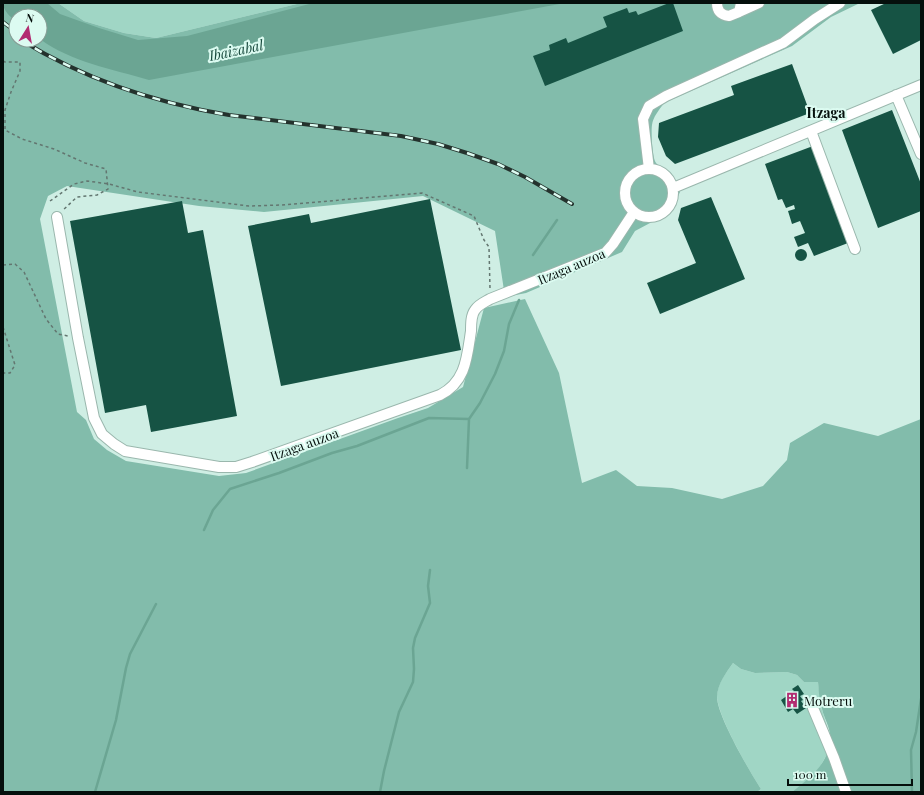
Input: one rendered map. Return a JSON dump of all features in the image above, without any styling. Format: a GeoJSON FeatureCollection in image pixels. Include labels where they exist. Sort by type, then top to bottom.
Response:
{"type":"FeatureCollection","features":[{"type":"Feature","properties":{"kind":"street"},"geometry":{"type":"LineString","coordinates":[[717,3],[719,11],[725,16],[733,16],[740,7],[759,3]]}},
{"type":"Feature","properties":{"kind":"street"},"geometry":{"type":"LineString","coordinates":[[649,169],[643,119],[649,106],[666,96],[783,43],[815,19],[840,3]]}},
{"type":"Feature","properties":{"kind":"street"},"geometry":{"type":"LineString","coordinates":[[673,188],[921,85]]}},
{"type":"Feature","properties":{"kind":"street"},"geometry":{"type":"LineString","coordinates":[[896,95],[921,154]]}},
{"type":"Feature","properties":{"kind":"street"},"geometry":{"type":"LineString","coordinates":[[812,131],[855,249]]}},
{"type":"Feature","properties":{"kind":"street"},"geometry":{"type":"LineString","coordinates":[[649,169],[662,172],[671,182],[673,188],[672,203],[662,214],[655,217],[640,216],[634,212],[626,198],[627,185],[633,175],[640,171],[649,169]]}},
{"type":"Feature","properties":{"kind":"street","name":"Itzaga auzoa"},"geometry":{"type":"LineString","coordinates":[[57,217],[78,338],[94,418],[102,434],[125,451],[219,467],[236,467],[440,395],[450,390],[456,384],[462,372],[469,346],[473,314],[481,304],[490,299],[605,253],[613,244],[634,212]]}},
{"type":"Feature","properties":{"kind":"street"},"geometry":{"type":"LineString","coordinates":[[813,708],[834,758],[846,792]]}},
{"type":"Feature","properties":{"kind":"path"},"geometry":{"type":"LineString","coordinates":[[3,61],[20,62],[20,71],[5,110],[5,130],[22,139],[54,149],[85,163],[106,169],[109,184],[108,189],[97,195],[77,197],[57,217]]}},
{"type":"Feature","properties":{"kind":"path"},"geometry":{"type":"LineString","coordinates":[[50,201],[74,184],[86,181],[109,184],[138,192],[249,206],[282,205],[422,193],[474,216],[484,240],[489,247],[491,276],[490,299]]}},
{"type":"Feature","properties":{"kind":"path"},"geometry":{"type":"LineString","coordinates":[[3,265],[15,264],[24,272],[46,319],[58,334],[78,338]]}},
{"type":"Feature","properties":{"kind":"path"},"geometry":{"type":"LineString","coordinates":[[3,327],[15,365],[10,373],[3,374]]}},
{"type":"Feature","properties":{"kind":"shaded area"},"geometry":{"type":"Polygon","coordinates":[[[3,3],[58,3],[84,21],[124,33],[156,38],[301,3],[860,3],[831,17],[792,46],[664,103],[656,114],[653,122],[652,144],[656,163],[661,168],[671,173],[680,192],[672,209],[667,214],[635,231],[622,252],[526,293],[505,297],[495,231],[423,196],[264,212],[199,206],[67,186],[48,196],[40,219],[77,412],[86,420],[94,439],[107,450],[126,461],[219,476],[246,473],[428,408],[463,387],[484,308],[525,299],[559,373],[582,483],[616,470],[637,486],[672,488],[722,499],[763,486],[787,460],[790,443],[824,423],[878,436],[921,419],[921,792],[792,792],[806,781],[823,762],[829,746],[830,733],[820,703],[818,682],[804,682],[797,675],[787,672],[755,673],[741,669],[733,663],[719,687],[717,696],[718,704],[734,743],[761,789],[757,792],[3,792],[3,3]]]}},
{"type":"Feature","properties":{"kind":"shaded area"},"geometry":{"type":"Polygon","coordinates":[[[58,3],[301,3],[156,38],[124,33],[84,21],[58,3]]]}},
{"type":"Feature","properties":{"kind":"shaded area"},"geometry":{"type":"Polygon","coordinates":[[[733,663],[741,669],[755,673],[787,672],[797,675],[804,682],[818,682],[821,707],[830,735],[828,752],[812,777],[792,792],[757,792],[761,789],[742,757],[728,729],[718,704],[717,695],[725,674],[733,663]]]}},
{"type":"Feature","properties":{"kind":"water","name":"Ibaizabal"},"geometry":{"type":"Polygon","coordinates":[[[3,3],[47,3],[60,14],[138,40],[187,36],[313,3],[565,3],[149,80],[92,64],[65,54],[48,44],[48,8],[8,8],[8,14],[3,3]]]}},
{"type":"Feature","properties":{"kind":"building"},"geometry":{"type":"Polygon","coordinates":[[[669,3],[673,3],[683,31],[545,86],[533,56],[550,50],[549,45],[566,38],[568,43],[607,27],[603,17],[627,8],[629,13],[636,11],[638,15],[669,3]]]}},
{"type":"Feature","properties":{"kind":"building"},"geometry":{"type":"Polygon","coordinates":[[[886,3],[921,3],[921,40],[893,54],[871,10],[886,3]]]}},
{"type":"Feature","properties":{"kind":"building"},"geometry":{"type":"Polygon","coordinates":[[[792,64],[810,113],[675,164],[666,156],[658,137],[659,123],[734,95],[731,86],[792,64]]]}},
{"type":"Feature","properties":{"kind":"building"},"geometry":{"type":"Polygon","coordinates":[[[892,110],[921,184],[921,211],[878,228],[842,130],[892,110]]]}},
{"type":"Feature","properties":{"kind":"building"},"geometry":{"type":"Polygon","coordinates":[[[813,146],[848,243],[814,256],[808,243],[798,247],[794,237],[805,233],[800,221],[792,224],[788,211],[795,209],[794,205],[786,208],[782,199],[778,200],[765,164],[813,146]]]}},
{"type":"Feature","properties":{"kind":"building"},"geometry":{"type":"Polygon","coordinates":[[[711,197],[745,279],[660,314],[647,283],[696,263],[678,220],[681,208],[711,197]]]}},
{"type":"Feature","properties":{"kind":"building"},"geometry":{"type":"Polygon","coordinates":[[[430,199],[461,350],[281,386],[248,226],[309,214],[311,223],[430,199]]]}},
{"type":"Feature","properties":{"kind":"building"},"geometry":{"type":"Polygon","coordinates":[[[182,201],[188,233],[203,230],[237,416],[151,432],[146,405],[105,413],[70,221],[182,201]]]}},
{"type":"Feature","properties":{"kind":"building"},"geometry":{"type":"Polygon","coordinates":[[[801,249],[805,251],[807,255],[805,259],[801,261],[797,259],[795,255],[797,251],[801,249]]]}},
{"type":"Feature","properties":{"kind":"building","name":"Motreru"},"geometry":{"type":"Polygon","coordinates":[[[798,685],[804,694],[800,696],[803,700],[801,701],[806,708],[797,714],[793,709],[788,712],[781,700],[794,691],[792,689],[798,685]]]}},
{"type":"Feature","properties":{"kind":"waterway"},"geometry":{"type":"LineString","coordinates":[[533,255],[557,220]]}},
{"type":"Feature","properties":{"kind":"waterway"},"geometry":{"type":"LineString","coordinates":[[467,468],[469,419],[480,403],[495,374],[504,351],[509,324],[519,300]]}},
{"type":"Feature","properties":{"kind":"waterway"},"geometry":{"type":"LineString","coordinates":[[204,530],[213,510],[230,489],[279,473],[332,453],[357,446],[429,418],[469,419]]}},
{"type":"Feature","properties":{"kind":"waterway"},"geometry":{"type":"LineString","coordinates":[[380,792],[399,712],[413,682],[413,648],[415,638],[430,603],[428,586],[430,570]]}},
{"type":"Feature","properties":{"kind":"waterway"},"geometry":{"type":"LineString","coordinates":[[95,792],[116,720],[130,654],[156,604]]}},
{"type":"Feature","properties":{"kind":"waterway"},"geometry":{"type":"LineString","coordinates":[[912,792],[911,750],[916,732],[921,699]]}},
{"type":"Feature","properties":{"kind":"railway"},"geometry":{"type":"LineString","coordinates":[[3,22],[8,26]]}},
{"type":"Feature","properties":{"kind":"railway"},"geometry":{"type":"LineString","coordinates":[[35,48],[95,78],[121,88],[175,104],[229,115],[401,136],[438,144],[498,164],[525,177],[572,204]]}},
{"type":"Feature","properties":{"kind":"place","name":"Motreru"},"geometry":{"type":"Point","coordinates":[792,700]}},
{"type":"Feature","properties":{"kind":"district","name":"Itzaga"},"geometry":{"type":"Point","coordinates":[826,112]}}]}
